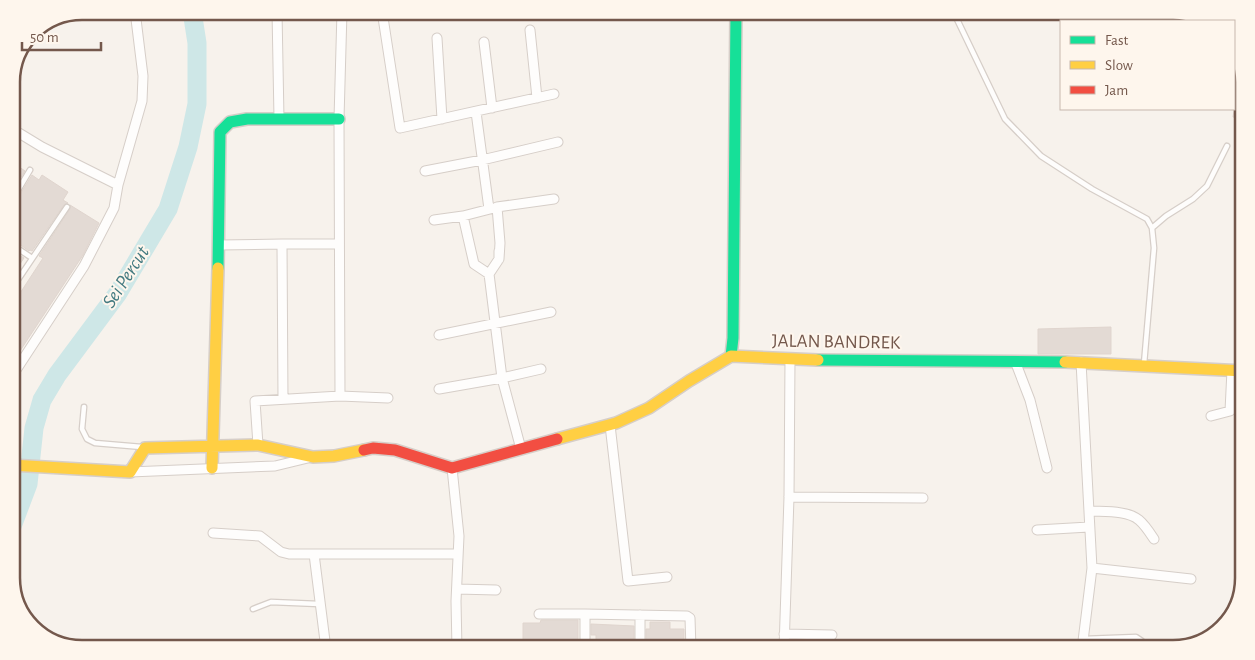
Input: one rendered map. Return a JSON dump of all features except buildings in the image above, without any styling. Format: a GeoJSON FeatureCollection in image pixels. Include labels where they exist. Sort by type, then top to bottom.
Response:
{"type":"FeatureCollection","features":[{"type":"Feature","properties":{"kind":"street"},"geometry":{"type":"LineString","coordinates":[[20,360],[84,266],[114,208],[118,185],[142,101],[143,76],[136,20]]}},
{"type":"Feature","properties":{"kind":"street"},"geometry":{"type":"LineString","coordinates":[[277,20],[279,119]]}},
{"type":"Feature","properties":{"kind":"street"},"geometry":{"type":"LineString","coordinates":[[340,396],[338,244],[342,20]]}},
{"type":"Feature","properties":{"kind":"street"},"geometry":{"type":"LineString","coordinates":[[383,20],[400,128],[554,94]]}},
{"type":"Feature","properties":{"kind":"street"},"geometry":{"type":"LineString","coordinates":[[20,466],[130,472],[275,466],[313,457],[334,456],[373,448],[394,450],[452,468],[610,425],[649,408],[689,380],[731,356],[733,338],[736,20]]}},
{"type":"Feature","properties":{"kind":"street"},"geometry":{"type":"LineString","coordinates":[[530,30],[537,98]]}},
{"type":"Feature","properties":{"kind":"street"},"geometry":{"type":"LineString","coordinates":[[437,38],[442,119]]}},
{"type":"Feature","properties":{"kind":"street"},"geometry":{"type":"LineString","coordinates":[[484,42],[492,108]]}},
{"type":"Feature","properties":{"kind":"street"},"geometry":{"type":"LineString","coordinates":[[476,112],[482,160],[500,243],[499,255],[488,274],[502,378],[521,450]]}},
{"type":"Feature","properties":{"kind":"street"},"geometry":{"type":"LineString","coordinates":[[212,468],[219,245],[220,132],[230,122],[247,119],[339,119]]}},
{"type":"Feature","properties":{"kind":"street"},"geometry":{"type":"LineString","coordinates":[[20,134],[42,147],[118,185]]}},
{"type":"Feature","properties":{"kind":"street"},"geometry":{"type":"LineString","coordinates":[[425,171],[558,142]]}},
{"type":"Feature","properties":{"kind":"street"},"geometry":{"type":"LineString","coordinates":[[434,220],[554,198]]}},
{"type":"Feature","properties":{"kind":"street"},"geometry":{"type":"LineString","coordinates":[[463,216],[474,264],[488,274]]}},
{"type":"Feature","properties":{"kind":"street"},"geometry":{"type":"LineString","coordinates":[[282,244],[283,399]]}},
{"type":"Feature","properties":{"kind":"street"},"geometry":{"type":"LineString","coordinates":[[219,245],[338,244]]}},
{"type":"Feature","properties":{"kind":"street"},"geometry":{"type":"LineString","coordinates":[[439,335],[551,312]]}},
{"type":"Feature","properties":{"kind":"street","name":"JALAN BANDREK"},"geometry":{"type":"LineString","coordinates":[[731,356],[790,360],[1081,362],[1235,370]]}},
{"type":"Feature","properties":{"kind":"street"},"geometry":{"type":"LineString","coordinates":[[784,640],[790,497],[790,360]]}},
{"type":"Feature","properties":{"kind":"street"},"geometry":{"type":"LineString","coordinates":[[1015,361],[1030,400],[1047,468]]}},
{"type":"Feature","properties":{"kind":"street"},"geometry":{"type":"LineString","coordinates":[[1081,362],[1092,568],[1083,639]]}},
{"type":"Feature","properties":{"kind":"street"},"geometry":{"type":"LineString","coordinates":[[439,390],[541,370]]}},
{"type":"Feature","properties":{"kind":"street"},"geometry":{"type":"LineString","coordinates":[[1211,416],[1230,411],[1235,385]]}},
{"type":"Feature","properties":{"kind":"street"},"geometry":{"type":"LineString","coordinates":[[258,444],[255,401],[340,396],[388,398]]}},
{"type":"Feature","properties":{"kind":"street"},"geometry":{"type":"LineString","coordinates":[[610,425],[628,581],[668,577]]}},
{"type":"Feature","properties":{"kind":"street"},"geometry":{"type":"LineString","coordinates":[[130,472],[145,448],[258,444],[313,457]]}},
{"type":"Feature","properties":{"kind":"street"},"geometry":{"type":"LineString","coordinates":[[452,468],[459,536],[457,640]]}},
{"type":"Feature","properties":{"kind":"street"},"geometry":{"type":"LineString","coordinates":[[790,497],[923,498]]}},
{"type":"Feature","properties":{"kind":"street"},"geometry":{"type":"LineString","coordinates":[[1089,511],[1127,514],[1134,517],[1140,520],[1154,539]]}},
{"type":"Feature","properties":{"kind":"street"},"geometry":{"type":"LineString","coordinates":[[1037,530],[1089,527]]}},
{"type":"Feature","properties":{"kind":"street"},"geometry":{"type":"LineString","coordinates":[[213,533],[260,536],[281,552],[289,554],[458,554]]}},
{"type":"Feature","properties":{"kind":"street"},"geometry":{"type":"LineString","coordinates":[[314,554],[325,640]]}},
{"type":"Feature","properties":{"kind":"street"},"geometry":{"type":"LineString","coordinates":[[1092,568],[1191,579]]}},
{"type":"Feature","properties":{"kind":"street"},"geometry":{"type":"LineString","coordinates":[[457,590],[496,590]]}},
{"type":"Feature","properties":{"kind":"street"},"geometry":{"type":"LineString","coordinates":[[539,614],[687,616],[690,618],[691,623],[691,640]]}},
{"type":"Feature","properties":{"kind":"street"},"geometry":{"type":"LineString","coordinates":[[584,640],[585,614]]}},
{"type":"Feature","properties":{"kind":"street"},"geometry":{"type":"LineString","coordinates":[[640,615],[640,640]]}},
{"type":"Feature","properties":{"kind":"street"},"geometry":{"type":"LineString","coordinates":[[784,634],[832,635]]}},
{"type":"Feature","properties":{"kind":"lane"},"geometry":{"type":"LineString","coordinates":[[957,20],[1005,119],[1041,156],[1092,189],[1146,219],[1152,228],[1154,248],[1144,366]]}},
{"type":"Feature","properties":{"kind":"lane"},"geometry":{"type":"LineString","coordinates":[[1152,228],[1166,216],[1193,199],[1207,186],[1227,146]]}},
{"type":"Feature","properties":{"kind":"lane"},"geometry":{"type":"LineString","coordinates":[[20,187],[30,170]]}},
{"type":"Feature","properties":{"kind":"lane"},"geometry":{"type":"LineString","coordinates":[[20,276],[67,207]]}},
{"type":"Feature","properties":{"kind":"lane"},"geometry":{"type":"LineString","coordinates":[[20,250],[32,258]]}},
{"type":"Feature","properties":{"kind":"lane"},"geometry":{"type":"LineString","coordinates":[[84,407],[82,429],[87,439],[95,443],[145,448]]}},
{"type":"Feature","properties":{"kind":"lane"},"geometry":{"type":"LineString","coordinates":[[253,609],[272,602],[319,604]]}},
{"type":"Feature","properties":{"kind":"lane"},"geometry":{"type":"LineString","coordinates":[[1083,639],[1136,637],[1140,640]]}},
{"type":"Feature","properties":{"kind":"waterway","name":"Sei Percut"},"geometry":{"type":"LineString","coordinates":[[20,505],[28,484],[34,428],[42,400],[57,375],[118,293],[168,209],[188,147],[197,104],[197,43],[193,20]]}},
{"type":"Feature","properties":{"kind":"traffic: fast"},"geometry":{"type":"LineString","coordinates":[[731,356],[733,338],[736,20]]}},
{"type":"Feature","properties":{"kind":"traffic: fast"},"geometry":{"type":"LineString","coordinates":[[218,268],[220,132],[230,122],[247,119],[339,119]]}},
{"type":"Feature","properties":{"kind":"traffic: fast"},"geometry":{"type":"LineString","coordinates":[[818,360],[1065,362]]}},
{"type":"Feature","properties":{"kind":"traffic: slow"},"geometry":{"type":"LineString","coordinates":[[212,468],[218,268]]}},
{"type":"Feature","properties":{"kind":"traffic: slow"},"geometry":{"type":"LineString","coordinates":[[557,439],[616,423],[649,408],[731,356],[818,360]]}},
{"type":"Feature","properties":{"kind":"traffic: slow"},"geometry":{"type":"LineString","coordinates":[[1065,362],[1235,371]]}},
{"type":"Feature","properties":{"kind":"traffic: slow"},"geometry":{"type":"LineString","coordinates":[[20,466],[130,472],[145,448],[258,445],[313,457],[334,456],[364,450]]}},
{"type":"Feature","properties":{"kind":"traffic: jam"},"geometry":{"type":"LineString","coordinates":[[364,450],[373,448],[395,450],[452,468],[557,439]]}}]}
